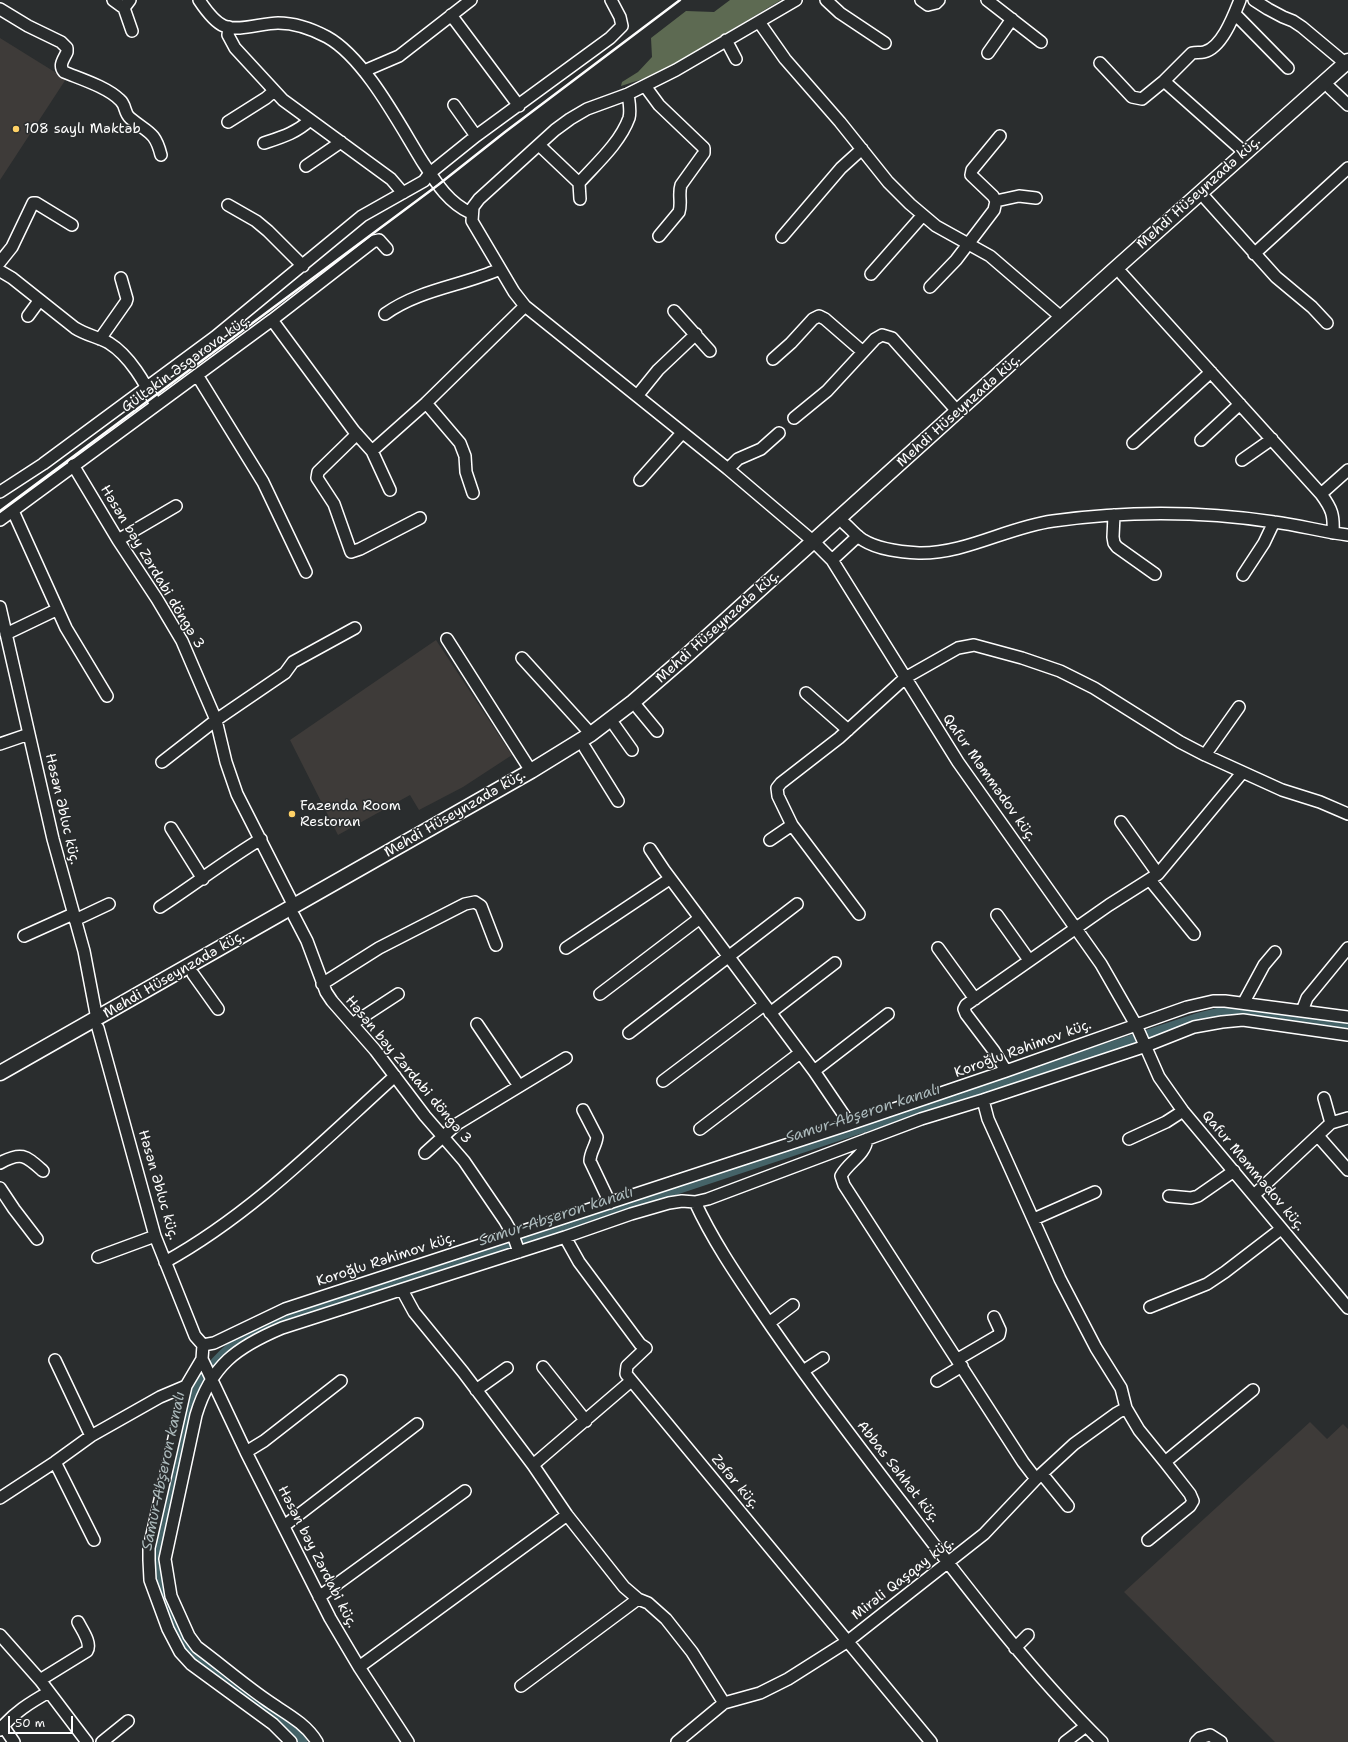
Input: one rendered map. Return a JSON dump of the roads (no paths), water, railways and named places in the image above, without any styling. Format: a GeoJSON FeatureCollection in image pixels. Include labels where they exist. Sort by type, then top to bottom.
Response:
{"type":"FeatureCollection","features":[{"type":"Feature","properties":{"kind":"main road","name":"Mehdi Hüseynzadə küç."},"geometry":{"type":"LineString","coordinates":[[0,1073],[193,974],[294,911],[591,734],[633,702],[817,544],[845,524],[1330,88],[1347,65]]}},
{"type":"Feature","properties":{"kind":"main road","name":"Mehdi Hüseynzadə küç."},"geometry":{"type":"LineString","coordinates":[[0,1083],[98,1023],[585,748],[615,726],[692,662],[958,412],[1062,317],[1244,153],[1347,65]]}},
{"type":"Feature","properties":{"kind":"street"},"geometry":{"type":"LineString","coordinates":[[113,0],[127,4],[132,31]]}},
{"type":"Feature","properties":{"kind":"street"},"geometry":{"type":"LineString","coordinates":[[199,0],[217,21],[229,27],[278,23],[305,28],[329,38],[348,53],[364,71],[438,185],[457,206],[471,213],[475,203],[479,199],[555,130],[587,109],[628,94],[676,70],[796,0]]}},
{"type":"Feature","properties":{"kind":"street"},"geometry":{"type":"LineString","coordinates":[[364,71],[399,56],[418,43],[471,0]]}},
{"type":"Feature","properties":{"kind":"street"},"geometry":{"type":"LineString","coordinates":[[0,492],[43,464],[215,337],[362,216],[424,181],[430,173],[476,136],[519,106],[617,32],[622,26],[622,22],[611,0]]}},
{"type":"Feature","properties":{"kind":"street"},"geometry":{"type":"LineString","coordinates":[[826,0],[840,13],[885,44]]}},
{"type":"Feature","properties":{"kind":"street"},"geometry":{"type":"LineString","coordinates":[[921,0],[928,5],[936,3],[939,0]]}},
{"type":"Feature","properties":{"kind":"street"},"geometry":{"type":"LineString","coordinates":[[987,0],[1041,42]]}},
{"type":"Feature","properties":{"kind":"street"},"geometry":{"type":"LineString","coordinates":[[1100,63],[1132,97],[1142,99],[1164,81],[1192,53],[1203,53],[1218,44],[1235,14],[1240,0]]}},
{"type":"Feature","properties":{"kind":"street"},"geometry":{"type":"LineString","coordinates":[[1254,0],[1278,15],[1293,20],[1347,65]]}},
{"type":"Feature","properties":{"kind":"street"},"geometry":{"type":"LineString","coordinates":[[0,9],[64,45],[67,52],[61,64],[64,72],[96,85],[119,99],[125,106],[128,116],[155,137],[162,155]]}},
{"type":"Feature","properties":{"kind":"street"},"geometry":{"type":"LineString","coordinates":[[1235,14],[1288,68]]}},
{"type":"Feature","properties":{"kind":"street"},"geometry":{"type":"LineString","coordinates":[[452,15],[519,106]]}},
{"type":"Feature","properties":{"kind":"street"},"geometry":{"type":"LineString","coordinates":[[988,53],[1012,19]]}},
{"type":"Feature","properties":{"kind":"street"},"geometry":{"type":"LineString","coordinates":[[759,22],[785,58],[897,192],[923,216],[955,238],[990,256],[1062,317]]}},
{"type":"Feature","properties":{"kind":"street"},"geometry":{"type":"LineString","coordinates":[[229,27],[228,36],[230,41],[283,100],[391,179],[403,193]]}},
{"type":"Feature","properties":{"kind":"street"},"geometry":{"type":"LineString","coordinates":[[726,40],[736,59]]}},
{"type":"Feature","properties":{"kind":"street"},"geometry":{"type":"LineString","coordinates":[[1164,81],[1244,153]]}},
{"type":"Feature","properties":{"kind":"street"},"geometry":{"type":"LineString","coordinates":[[645,86],[659,105],[704,148],[704,153],[679,190],[679,212],[659,236]]}},
{"type":"Feature","properties":{"kind":"street"},"geometry":{"type":"LineString","coordinates":[[1330,88],[1348,106]]}},
{"type":"Feature","properties":{"kind":"street"},"geometry":{"type":"LineString","coordinates":[[228,122],[266,98],[274,91]]}},
{"type":"Feature","properties":{"kind":"street"},"geometry":{"type":"LineString","coordinates":[[579,183],[622,132],[629,118],[628,94]]}},
{"type":"Feature","properties":{"kind":"street"},"geometry":{"type":"LineString","coordinates":[[454,105],[476,136]]}},
{"type":"Feature","properties":{"kind":"street"},"geometry":{"type":"LineString","coordinates":[[264,143],[301,129],[310,120]]}},
{"type":"Feature","properties":{"kind":"street"},"geometry":{"type":"LineString","coordinates":[[930,287],[956,260],[994,210],[996,201],[993,196],[971,175],[972,170],[1000,136]]}},
{"type":"Feature","properties":{"kind":"street"},"geometry":{"type":"LineString","coordinates":[[306,166],[340,142]]}},
{"type":"Feature","properties":{"kind":"street"},"geometry":{"type":"LineString","coordinates":[[539,145],[579,183],[580,199]]}},
{"type":"Feature","properties":{"kind":"street"},"geometry":{"type":"LineString","coordinates":[[782,237],[841,168],[862,149]]}},
{"type":"Feature","properties":{"kind":"street"},"geometry":{"type":"LineString","coordinates":[[1254,254],[1348,168]]}},
{"type":"Feature","properties":{"kind":"street"},"geometry":{"type":"LineString","coordinates":[[996,201],[1019,196],[1036,198]]}},
{"type":"Feature","properties":{"kind":"street"},"geometry":{"type":"LineString","coordinates":[[1206,199],[1276,277],[1312,307],[1327,323]]}},
{"type":"Feature","properties":{"kind":"street"},"geometry":{"type":"LineString","coordinates":[[0,262],[12,247],[33,203],[36,203],[72,225]]}},
{"type":"Feature","properties":{"kind":"street"},"geometry":{"type":"LineString","coordinates":[[228,205],[256,221],[303,266]]}},
{"type":"Feature","properties":{"kind":"street","name":"Qafur Məmmədov küç."},"geometry":{"type":"LineString","coordinates":[[471,213],[475,228],[525,306],[728,469],[817,544],[832,560],[958,762],[1104,969],[1136,1025],[1159,1076],[1183,1111],[1348,1308]]}},
{"type":"Feature","properties":{"kind":"street"},"geometry":{"type":"LineString","coordinates":[[871,274],[923,216]]}},
{"type":"Feature","properties":{"kind":"street","name":"Gültəkin Əsgərova küç."},"geometry":{"type":"LineString","coordinates":[[0,520],[272,320],[374,241],[379,240],[387,249]]}},
{"type":"Feature","properties":{"kind":"street"},"geometry":{"type":"LineString","coordinates":[[385,314],[400,303],[417,296],[478,278],[500,269]]}},
{"type":"Feature","properties":{"kind":"street"},"geometry":{"type":"LineString","coordinates":[[0,271],[12,278],[39,301],[75,328],[86,335],[100,339],[113,346],[124,356],[147,388],[156,405]]}},
{"type":"Feature","properties":{"kind":"street"},"geometry":{"type":"LineString","coordinates":[[1122,274],[1321,494],[1329,505],[1333,514],[1333,533]]}},
{"type":"Feature","properties":{"kind":"street"},"geometry":{"type":"LineString","coordinates":[[100,339],[126,302],[127,298],[120,278]]}},
{"type":"Feature","properties":{"kind":"street"},"geometry":{"type":"LineString","coordinates":[[28,316],[39,301]]}},
{"type":"Feature","properties":{"kind":"street"},"geometry":{"type":"LineString","coordinates":[[372,451],[426,403],[525,306]]}},
{"type":"Feature","properties":{"kind":"street"},"geometry":{"type":"LineString","coordinates":[[674,311],[710,351]]}},
{"type":"Feature","properties":{"kind":"street"},"geometry":{"type":"LineString","coordinates":[[773,359],[791,343],[813,319],[819,316],[825,319],[863,352]]}},
{"type":"Feature","properties":{"kind":"street"},"geometry":{"type":"LineString","coordinates":[[272,320],[356,434],[372,451],[390,490]]}},
{"type":"Feature","properties":{"kind":"street"},"geometry":{"type":"LineString","coordinates":[[637,396],[658,370],[696,334]]}},
{"type":"Feature","properties":{"kind":"street"},"geometry":{"type":"LineString","coordinates":[[794,418],[827,391],[875,339],[882,335],[892,338],[958,412]]}},
{"type":"Feature","properties":{"kind":"street"},"geometry":{"type":"LineString","coordinates":[[1133,443],[1211,372]]}},
{"type":"Feature","properties":{"kind":"street"},"geometry":{"type":"LineString","coordinates":[[197,375],[262,482],[306,572]]}},
{"type":"Feature","properties":{"kind":"street"},"geometry":{"type":"LineString","coordinates":[[426,403],[460,443],[465,456],[466,472],[473,493]]}},
{"type":"Feature","properties":{"kind":"street"},"geometry":{"type":"LineString","coordinates":[[1201,440],[1240,404]]}},
{"type":"Feature","properties":{"kind":"street"},"geometry":{"type":"LineString","coordinates":[[640,480],[682,433]]}},
{"type":"Feature","properties":{"kind":"street"},"geometry":{"type":"LineString","coordinates":[[728,469],[738,459],[761,449],[779,433]]}},
{"type":"Feature","properties":{"kind":"street"},"geometry":{"type":"LineString","coordinates":[[356,434],[318,472],[317,478],[328,492],[334,504],[351,552],[360,549],[420,518]]}},
{"type":"Feature","properties":{"kind":"street"},"geometry":{"type":"LineString","coordinates":[[1242,460],[1272,440]]}},
{"type":"Feature","properties":{"kind":"street","name":"Həsən bəy Zərdabi döngə 3"},"geometry":{"type":"LineString","coordinates":[[73,465],[118,540],[157,599],[182,641],[216,720],[226,762],[237,794],[261,839],[294,911],[307,941],[322,984],[332,1001],[464,1161],[513,1234],[519,1252]]}},
{"type":"Feature","properties":{"kind":"street"},"geometry":{"type":"LineString","coordinates":[[1321,494],[1348,470]]}},
{"type":"Feature","properties":{"kind":"street"},"geometry":{"type":"LineString","coordinates":[[118,540],[176,506]]}},
{"type":"Feature","properties":{"kind":"street"},"geometry":{"type":"LineString","coordinates":[[13,511],[56,610],[76,648],[107,696]]}},
{"type":"Feature","properties":{"kind":"street"},"geometry":{"type":"LineString","coordinates":[[845,524],[858,536],[870,544],[886,549],[919,553],[932,552],[969,544],[1040,523],[1114,515],[1198,515],[1274,522],[1348,535]]}},
{"type":"Feature","properties":{"kind":"street"},"geometry":{"type":"LineString","coordinates":[[1114,515],[1114,543],[1117,547],[1155,574]]}},
{"type":"Feature","properties":{"kind":"street"},"geometry":{"type":"LineString","coordinates":[[1243,575],[1264,543],[1274,522]]}},
{"type":"Feature","properties":{"kind":"street"},"geometry":{"type":"LineString","coordinates":[[832,560],[858,536]]}},
{"type":"Feature","properties":{"kind":"street","name":"Həsən Əbluc küç."},"geometry":{"type":"LineString","coordinates":[[0,607],[53,839],[84,951],[98,1023],[155,1236],[195,1336],[203,1345]]}},
{"type":"Feature","properties":{"kind":"street"},"geometry":{"type":"LineString","coordinates":[[6,634],[56,610]]}},
{"type":"Feature","properties":{"kind":"street"},"geometry":{"type":"LineString","coordinates":[[162,762],[216,720],[281,676],[293,662],[355,628]]}},
{"type":"Feature","properties":{"kind":"street"},"geometry":{"type":"LineString","coordinates":[[447,639],[532,770]]}},
{"type":"Feature","properties":{"kind":"street"},"geometry":{"type":"LineString","coordinates":[[859,914],[792,825],[781,806],[777,788],[781,783],[848,730],[905,678],[958,648],[974,645],[987,647],[1041,664],[1075,678],[1180,742],[1205,755],[1282,790],[1320,802],[1348,814]]}},
{"type":"Feature","properties":{"kind":"street"},"geometry":{"type":"LineString","coordinates":[[522,658],[591,734]]}},
{"type":"Feature","properties":{"kind":"street"},"geometry":{"type":"LineString","coordinates":[[806,693],[848,730]]}},
{"type":"Feature","properties":{"kind":"street"},"geometry":{"type":"LineString","coordinates":[[1205,755],[1239,707]]}},
{"type":"Feature","properties":{"kind":"street"},"geometry":{"type":"LineString","coordinates":[[638,708],[657,731]]}},
{"type":"Feature","properties":{"kind":"street"},"geometry":{"type":"LineString","coordinates":[[615,726],[632,750]]}},
{"type":"Feature","properties":{"kind":"street"},"geometry":{"type":"LineString","coordinates":[[0,744],[29,734]]}},
{"type":"Feature","properties":{"kind":"street"},"geometry":{"type":"LineString","coordinates":[[585,748],[618,801]]}},
{"type":"Feature","properties":{"kind":"street"},"geometry":{"type":"LineString","coordinates":[[1006,1071],[994,1051],[966,1014],[964,1009],[966,1005],[1109,905],[1154,877],[1242,773]]}},
{"type":"Feature","properties":{"kind":"street"},"geometry":{"type":"LineString","coordinates":[[1121,822],[1154,877],[1194,934]]}},
{"type":"Feature","properties":{"kind":"street"},"geometry":{"type":"LineString","coordinates":[[770,840],[792,825]]}},
{"type":"Feature","properties":{"kind":"street"},"geometry":{"type":"LineString","coordinates":[[172,828],[203,879]]}},
{"type":"Feature","properties":{"kind":"street"},"geometry":{"type":"LineString","coordinates":[[160,907],[203,879],[230,858],[261,839]]}},
{"type":"Feature","properties":{"kind":"street"},"geometry":{"type":"LineString","coordinates":[[650,849],[814,1071],[850,1124]]}},
{"type":"Feature","properties":{"kind":"street"},"geometry":{"type":"LineString","coordinates":[[566,948],[665,882]]}},
{"type":"Feature","properties":{"kind":"street"},"geometry":{"type":"LineString","coordinates":[[322,984],[379,948],[466,904],[475,902],[481,906],[496,945]]}},
{"type":"Feature","properties":{"kind":"street"},"geometry":{"type":"LineString","coordinates":[[24,936],[109,904]]}},
{"type":"Feature","properties":{"kind":"street"},"geometry":{"type":"LineString","coordinates":[[629,1033],[797,904]]}},
{"type":"Feature","properties":{"kind":"street"},"geometry":{"type":"LineString","coordinates":[[996,915],[1029,960]]}},
{"type":"Feature","properties":{"kind":"street"},"geometry":{"type":"LineString","coordinates":[[600,994],[700,918]]}},
{"type":"Feature","properties":{"kind":"street"},"geometry":{"type":"LineString","coordinates":[[938,948],[976,999]]}},
{"type":"Feature","properties":{"kind":"street"},"geometry":{"type":"LineString","coordinates":[[1302,1011],[1307,998],[1348,948]]}},
{"type":"Feature","properties":{"kind":"street"},"geometry":{"type":"LineString","coordinates":[[1244,1002],[1264,965],[1275,952]]}},
{"type":"Feature","properties":{"kind":"street"},"geometry":{"type":"LineString","coordinates":[[663,1081],[835,963]]}},
{"type":"Feature","properties":{"kind":"street"},"geometry":{"type":"LineString","coordinates":[[193,974],[218,1009]]}},
{"type":"Feature","properties":{"kind":"street"},"geometry":{"type":"LineString","coordinates":[[352,1024],[398,994]]}},
{"type":"Feature","properties":{"kind":"street","name":"Koroğlu Rəhimov küç."},"geometry":{"type":"LineString","coordinates":[[203,1345],[214,1343],[285,1309],[850,1124],[1199,1003],[1213,1001],[1244,1002],[1348,1017]]}},
{"type":"Feature","properties":{"kind":"street"},"geometry":{"type":"LineString","coordinates":[[814,1071],[888,1014]]}},
{"type":"Feature","properties":{"kind":"street"},"geometry":{"type":"LineString","coordinates":[[317,1742],[308,1730],[291,1716],[266,1700],[197,1647],[188,1636],[171,1596],[165,1559],[196,1415],[201,1399],[212,1379],[221,1366],[234,1353],[269,1334],[631,1214],[669,1203],[682,1201],[695,1202],[708,1199],[947,1110],[983,1100],[1146,1046],[1194,1027],[1243,1020],[1348,1035]]}},
{"type":"Feature","properties":{"kind":"street"},"geometry":{"type":"LineString","coordinates":[[477,1024],[519,1086]]}},
{"type":"Feature","properties":{"kind":"street"},"geometry":{"type":"LineString","coordinates":[[700,1129],[800,1053]]}},
{"type":"Feature","properties":{"kind":"street"},"geometry":{"type":"LineString","coordinates":[[426,1153],[457,1124],[566,1058]]}},
{"type":"Feature","properties":{"kind":"street"},"geometry":{"type":"LineString","coordinates":[[165,1262],[196,1244],[254,1203],[394,1076]]}},
{"type":"Feature","properties":{"kind":"street"},"geometry":{"type":"LineString","coordinates":[[1324,1098],[1331,1123]]}},
{"type":"Feature","properties":{"kind":"street"},"geometry":{"type":"LineString","coordinates":[[983,1100],[988,1119],[1076,1310],[1096,1348],[1120,1388],[1126,1408],[1139,1430],[1190,1494],[1193,1501],[1190,1506],[1148,1540]]}},
{"type":"Feature","properties":{"kind":"street"},"geometry":{"type":"LineString","coordinates":[[583,1110],[597,1137],[597,1142],[590,1156],[590,1161],[610,1202]]}},
{"type":"Feature","properties":{"kind":"street"},"geometry":{"type":"LineString","coordinates":[[1129,1138],[1166,1122],[1183,1111]]}},
{"type":"Feature","properties":{"kind":"street"},"geometry":{"type":"LineString","coordinates":[[1254,1195],[1331,1123],[1348,1118]]}},
{"type":"Feature","properties":{"kind":"street"},"geometry":{"type":"LineString","coordinates":[[1318,1136],[1348,1170]]}},
{"type":"Feature","properties":{"kind":"street"},"geometry":{"type":"LineString","coordinates":[[867,1139],[866,1146],[861,1154],[844,1169],[841,1176],[844,1185],[960,1362],[1023,1462],[1068,1506]]}},
{"type":"Feature","properties":{"kind":"street"},"geometry":{"type":"LineString","coordinates":[[0,1163],[12,1156],[23,1156],[43,1171]]}},
{"type":"Feature","properties":{"kind":"street"},"geometry":{"type":"LineString","coordinates":[[1169,1196],[1191,1198],[1198,1196],[1234,1171]]}},
{"type":"Feature","properties":{"kind":"street"},"geometry":{"type":"LineString","coordinates":[[0,1188],[37,1239]]}},
{"type":"Feature","properties":{"kind":"street"},"geometry":{"type":"LineString","coordinates":[[1034,1219],[1095,1192]]}},
{"type":"Feature","properties":{"kind":"street","name":"Abbas Səhhət küç."},"geometry":{"type":"LineString","coordinates":[[695,1202],[719,1247],[803,1372],[847,1432],[1015,1648],[1102,1742]]}},
{"type":"Feature","properties":{"kind":"street"},"geometry":{"type":"LineString","coordinates":[[1150,1306],[1207,1284],[1281,1229]]}},
{"type":"Feature","properties":{"kind":"street"},"geometry":{"type":"LineString","coordinates":[[98,1257],[155,1236]]}},
{"type":"Feature","properties":{"kind":"street"},"geometry":{"type":"LineString","coordinates":[[533,1465],[631,1381],[626,1374],[627,1366],[646,1348],[640,1344],[578,1262],[565,1237]]}},
{"type":"Feature","properties":{"kind":"street"},"geometry":{"type":"LineString","coordinates":[[402,1290],[414,1312],[533,1465],[567,1515],[624,1587],[638,1600],[648,1603],[666,1619],[692,1652],[724,1703]]}},
{"type":"Feature","properties":{"kind":"street"},"geometry":{"type":"LineString","coordinates":[[769,1322],[793,1305]]}},
{"type":"Feature","properties":{"kind":"street"},"geometry":{"type":"LineString","coordinates":[[937,1381],[960,1362],[999,1335],[1000,1330],[994,1317]]}},
{"type":"Feature","properties":{"kind":"street"},"geometry":{"type":"LineString","coordinates":[[203,1345],[202,1359],[186,1386],[150,1548],[150,1580],[168,1629],[180,1652],[191,1664],[273,1724],[291,1742]]}},
{"type":"Feature","properties":{"kind":"street"},"geometry":{"type":"LineString","coordinates":[[803,1372],[823,1358]]}},
{"type":"Feature","properties":{"kind":"street","name":"Həsən bəy Zərdabi küç."},"geometry":{"type":"LineString","coordinates":[[202,1359],[246,1452],[319,1597],[359,1667],[408,1742]]}},
{"type":"Feature","properties":{"kind":"street"},"geometry":{"type":"LineString","coordinates":[[55,1360],[91,1436]]}},
{"type":"Feature","properties":{"kind":"street"},"geometry":{"type":"LineString","coordinates":[[543,1366],[586,1421]]}},
{"type":"Feature","properties":{"kind":"street"},"geometry":{"type":"LineString","coordinates":[[476,1390],[507,1368]]}},
{"type":"Feature","properties":{"kind":"street"},"geometry":{"type":"LineString","coordinates":[[246,1452],[264,1441],[341,1381]]}},
{"type":"Feature","properties":{"kind":"street","name":"Zəfər küç."},"geometry":{"type":"LineString","coordinates":[[631,1381],[931,1742]]}},
{"type":"Feature","properties":{"kind":"street"},"geometry":{"type":"LineString","coordinates":[[0,1498],[55,1462],[91,1436],[160,1397],[186,1386]]}},
{"type":"Feature","properties":{"kind":"street"},"geometry":{"type":"LineString","coordinates":[[1165,1462],[1253,1390]]}},
{"type":"Feature","properties":{"kind":"street","name":"Mirəli Qaşqay küç."},"geometry":{"type":"LineString","coordinates":[[677,1742],[724,1703],[760,1693],[788,1679],[848,1641],[984,1534],[1039,1476],[1074,1444],[1126,1408]]}},
{"type":"Feature","properties":{"kind":"street"},"geometry":{"type":"LineString","coordinates":[[284,1526],[417,1424]]}},
{"type":"Feature","properties":{"kind":"street"},"geometry":{"type":"LineString","coordinates":[[55,1462],[94,1540]]}},
{"type":"Feature","properties":{"kind":"street"},"geometry":{"type":"LineString","coordinates":[[319,1597],[465,1491]]}},
{"type":"Feature","properties":{"kind":"street"},"geometry":{"type":"LineString","coordinates":[[359,1667],[567,1515]]}},
{"type":"Feature","properties":{"kind":"street"},"geometry":{"type":"LineString","coordinates":[[521,1686],[638,1600]]}},
{"type":"Feature","properties":{"kind":"street"},"geometry":{"type":"LineString","coordinates":[[40,1680],[87,1651],[89,1648],[78,1622]]}},
{"type":"Feature","properties":{"kind":"street"},"geometry":{"type":"LineString","coordinates":[[0,1634],[50,1692],[87,1742]]}},
{"type":"Feature","properties":{"kind":"street"},"geometry":{"type":"LineString","coordinates":[[1015,1648],[1028,1635]]}},
{"type":"Feature","properties":{"kind":"street"},"geometry":{"type":"LineString","coordinates":[[14,1742],[2,1728],[20,1710],[50,1692]]}},
{"type":"Feature","properties":{"kind":"street"},"geometry":{"type":"LineString","coordinates":[[102,1742],[128,1721]]}},
{"type":"Feature","properties":{"kind":"street"},"geometry":{"type":"LineString","coordinates":[[1065,1742],[1086,1726]]}},
{"type":"Feature","properties":{"kind":"street"},"geometry":{"type":"LineString","coordinates":[[1196,1742],[1200,1738],[1210,1735],[1220,1742]]}},
{"type":"Feature","properties":{"kind":"waterway","name":"Samur-Abşeron kanalı"},"geometry":{"type":"LineString","coordinates":[[303,1742],[295,1733],[198,1659],[188,1648],[172,1621],[160,1577],[158,1547],[191,1400],[201,1380],[215,1362],[240,1340],[272,1324],[1199,1017],[1223,1011],[1238,1010],[1348,1026]]}},
{"type":"Feature","properties":{"kind":"railway"},"geometry":{"type":"LineString","coordinates":[[0,511],[438,185],[505,132],[680,0]]}},
{"type":"Feature","properties":{"kind":"place","name":"108 saylı Məktəb"},"geometry":{"type":"Point","coordinates":[16,129]}},
{"type":"Feature","properties":{"kind":"place","name":"Fazenda Room Restoran"},"geometry":{"type":"Point","coordinates":[292,814]}}]}
